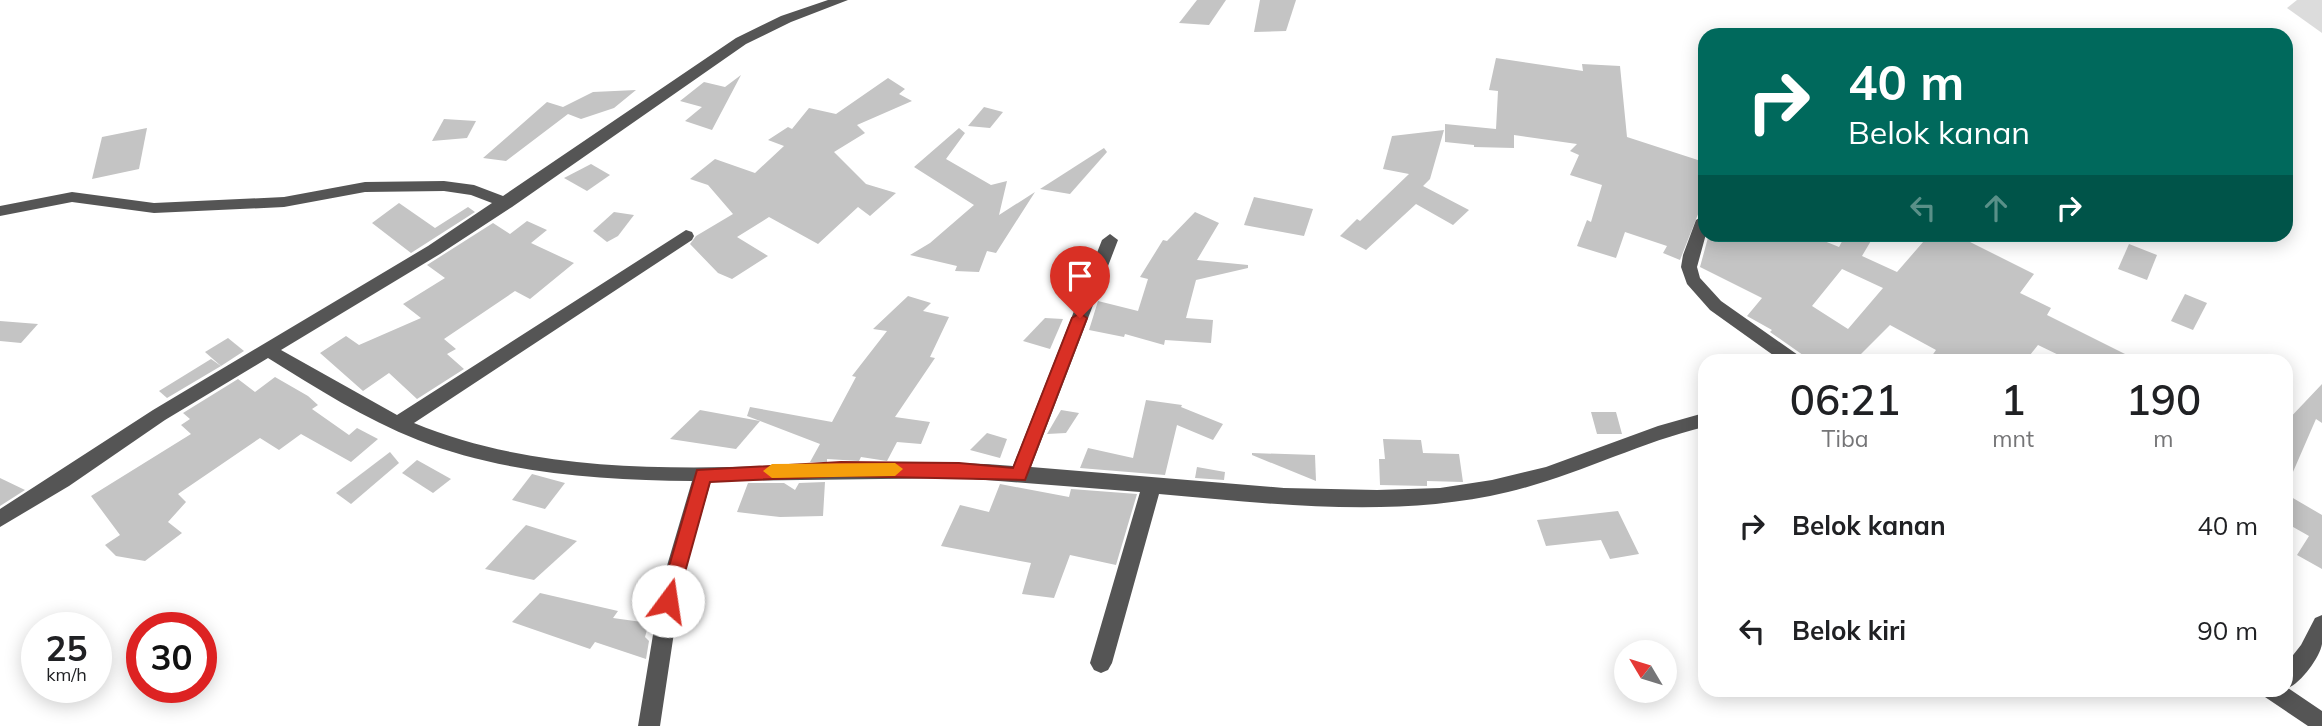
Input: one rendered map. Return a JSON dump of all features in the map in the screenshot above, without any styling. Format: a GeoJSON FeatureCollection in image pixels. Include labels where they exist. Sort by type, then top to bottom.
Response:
{"type":"FeatureCollection","features":[{"type":"Feature","properties":{"kind":"street"},"geometry":{"type":"LineString","coordinates":[[0,519],[266,349],[434,250],[741,41],[786,19],[841,0]]}},
{"type":"Feature","properties":{"kind":"street"},"geometry":{"type":"LineString","coordinates":[[0,211],[62,198],[154,208],[284,202],[353,188],[444,186],[474,191],[506,203]]}},
{"type":"Feature","properties":{"kind":"street"},"geometry":{"type":"LineString","coordinates":[[398,423],[686,236]]}},
{"type":"Feature","properties":{"kind":"street"},"geometry":{"type":"LineString","coordinates":[[1698,238],[1689,266],[1694,281],[1725,313],[1783,354]]}},
{"type":"Feature","properties":{"kind":"street"},"geometry":{"type":"LineString","coordinates":[[1019,475],[1110,240]]}},
{"type":"Feature","properties":{"kind":"street"},"geometry":{"type":"LineString","coordinates":[[266,349],[351,400],[447,443],[561,469],[629,475],[841,469],[959,470],[1151,488],[1274,496],[1394,498],[1460,494],[1595,458],[1698,423]]}},
{"type":"Feature","properties":{"kind":"street"},"geometry":{"type":"LineString","coordinates":[[649,726],[671,586],[703,475]]}},
{"type":"Feature","properties":{"kind":"street"},"geometry":{"type":"LineString","coordinates":[[1101,663],[1151,488]]}},
{"type":"Feature","properties":{"kind":"street"},"geometry":{"type":"LineString","coordinates":[[2293,670],[2308,652],[2322,624]]}},
{"type":"Feature","properties":{"kind":"street"},"geometry":{"type":"LineString","coordinates":[[2290,697],[2322,723]]}},
{"type":"Feature","properties":{"kind":"shaded area"},"geometry":{"type":"Polygon","coordinates":[[[2297,0],[2322,0],[2322,33],[2287,8],[2297,0]]]}},
{"type":"Feature","properties":{"kind":"building"},"geometry":{"type":"Polygon","coordinates":[[[1197,0],[1226,0],[1209,25],[1179,23],[1197,0]]]}},
{"type":"Feature","properties":{"kind":"building"},"geometry":{"type":"Polygon","coordinates":[[[1260,0],[1296,0],[1286,31],[1254,32],[1260,0]]]}},
{"type":"Feature","properties":{"kind":"building"},"geometry":{"type":"Polygon","coordinates":[[[1496,58],[1583,71],[1582,64],[1620,66],[1627,137],[1698,160],[1698,214],[1680,260],[1663,253],[1667,246],[1625,232],[1616,258],[1577,246],[1587,220],[1591,222],[1602,185],[1570,175],[1579,155],[1570,151],[1577,144],[1514,135],[1514,148],[1474,147],[1445,142],[1445,124],[1496,129],[1498,91],[1489,90],[1496,58]]]}},
{"type":"Feature","properties":{"kind":"building"},"geometry":{"type":"Polygon","coordinates":[[[741,75],[712,130],[685,121],[702,107],[680,101],[704,82],[725,87],[741,75]]]}},
{"type":"Feature","properties":{"kind":"building"},"geometry":{"type":"Polygon","coordinates":[[[888,78],[905,89],[899,94],[912,101],[857,125],[865,133],[834,152],[866,184],[896,193],[870,216],[858,207],[818,244],[769,217],[737,237],[768,256],[732,279],[718,273],[690,244],[696,236],[733,214],[708,185],[690,179],[715,159],[755,173],[784,146],[768,140],[788,127],[792,129],[809,108],[836,114],[888,78]]]}},
{"type":"Feature","properties":{"kind":"building"},"geometry":{"type":"Polygon","coordinates":[[[636,90],[614,108],[581,119],[568,114],[506,161],[483,158],[547,102],[563,107],[593,92],[636,90]]]}},
{"type":"Feature","properties":{"kind":"building"},"geometry":{"type":"Polygon","coordinates":[[[984,107],[1003,112],[990,128],[968,126],[984,107]]]}},
{"type":"Feature","properties":{"kind":"building"},"geometry":{"type":"Polygon","coordinates":[[[444,119],[476,121],[467,138],[432,141],[444,119]]]}},
{"type":"Feature","properties":{"kind":"building"},"geometry":{"type":"Polygon","coordinates":[[[147,128],[139,169],[92,179],[102,137],[147,128]]]}},
{"type":"Feature","properties":{"kind":"building"},"geometry":{"type":"Polygon","coordinates":[[[959,128],[965,133],[946,159],[991,185],[1007,181],[999,215],[1035,192],[996,253],[987,251],[979,272],[955,271],[957,266],[910,255],[930,243],[974,205],[914,167],[959,128]]]}},
{"type":"Feature","properties":{"kind":"building"},"geometry":{"type":"Polygon","coordinates":[[[1444,130],[1430,179],[1423,186],[1469,210],[1453,225],[1416,204],[1366,250],[1340,236],[1357,219],[1360,221],[1409,174],[1383,169],[1392,136],[1444,130]]]}},
{"type":"Feature","properties":{"kind":"building"},"geometry":{"type":"Polygon","coordinates":[[[1104,148],[1107,152],[1070,194],[1040,189],[1104,148]]]}},
{"type":"Feature","properties":{"kind":"building"},"geometry":{"type":"Polygon","coordinates":[[[591,164],[610,175],[587,191],[564,178],[591,164]]]}},
{"type":"Feature","properties":{"kind":"building"},"geometry":{"type":"Polygon","coordinates":[[[1254,197],[1313,209],[1304,236],[1244,225],[1254,197]]]}},
{"type":"Feature","properties":{"kind":"building"},"geometry":{"type":"Polygon","coordinates":[[[399,203],[435,228],[468,207],[475,212],[411,253],[372,223],[399,203]]]}},
{"type":"Feature","properties":{"kind":"building"},"geometry":{"type":"Polygon","coordinates":[[[614,212],[634,215],[618,236],[607,242],[593,231],[614,212]]]}},
{"type":"Feature","properties":{"kind":"building"},"geometry":{"type":"Polygon","coordinates":[[[1195,212],[1219,223],[1197,260],[1248,265],[1248,268],[1196,280],[1186,318],[1213,320],[1211,343],[1165,340],[1164,345],[1125,334],[1124,337],[1089,330],[1098,301],[1138,311],[1148,279],[1140,277],[1163,240],[1167,241],[1195,212]]]}},
{"type":"Feature","properties":{"kind":"building"},"geometry":{"type":"Polygon","coordinates":[[[527,221],[547,230],[531,243],[574,263],[530,299],[515,291],[444,339],[456,349],[447,354],[464,369],[417,399],[389,373],[363,391],[320,353],[346,336],[359,345],[421,318],[403,304],[445,278],[427,265],[493,223],[510,234],[527,221]]]}},
{"type":"Feature","properties":{"kind":"building"},"geometry":{"type":"Polygon","coordinates":[[[1707,242],[1827,242],[1839,247],[1842,242],[1870,242],[1862,256],[1897,272],[1923,242],[1970,242],[2034,274],[2020,293],[2051,308],[2047,315],[2125,354],[2057,354],[2038,345],[2031,354],[1933,354],[1936,350],[1890,325],[1861,354],[1801,354],[1770,332],[1772,330],[1747,316],[1762,298],[1700,267],[1707,242]],[[1842,269],[1812,306],[1848,329],[1883,288],[1842,269]]]}},
{"type":"Feature","properties":{"kind":"building"},"geometry":{"type":"Polygon","coordinates":[[[2129,244],[2157,255],[2147,280],[2118,269],[2129,244]]]}},
{"type":"Feature","properties":{"kind":"building"},"geometry":{"type":"Polygon","coordinates":[[[2185,294],[2207,303],[2193,330],[2171,321],[2185,294]]]}},
{"type":"Feature","properties":{"kind":"building"},"geometry":{"type":"Polygon","coordinates":[[[908,296],[931,303],[923,311],[949,317],[930,357],[935,358],[895,417],[930,422],[921,444],[897,442],[887,461],[861,457],[859,461],[827,459],[827,462],[810,462],[820,444],[747,416],[750,407],[832,422],[856,377],[852,376],[887,331],[873,329],[908,296]]]}},
{"type":"Feature","properties":{"kind":"building"},"geometry":{"type":"Polygon","coordinates":[[[1045,318],[1063,319],[1050,349],[1023,341],[1045,318]]]}},
{"type":"Feature","properties":{"kind":"building"},"geometry":{"type":"Polygon","coordinates":[[[0,321],[38,324],[21,343],[0,341],[0,321]]]}},
{"type":"Feature","properties":{"kind":"building"},"geometry":{"type":"Polygon","coordinates":[[[228,338],[244,351],[221,366],[205,352],[228,338]]]}},
{"type":"Feature","properties":{"kind":"building"},"geometry":{"type":"Polygon","coordinates":[[[211,359],[221,366],[167,398],[159,391],[211,359]]]}},
{"type":"Feature","properties":{"kind":"building"},"geometry":{"type":"Polygon","coordinates":[[[275,377],[308,396],[318,405],[312,409],[349,435],[357,428],[378,439],[351,462],[301,434],[279,450],[260,438],[178,494],[186,502],[168,522],[182,533],[145,561],[116,556],[105,545],[120,535],[91,496],[191,434],[181,425],[190,419],[183,413],[238,379],[255,392],[275,377]]]}},
{"type":"Feature","properties":{"kind":"building"},"geometry":{"type":"Polygon","coordinates":[[[2322,384],[2322,423],[2316,419],[2293,472],[2293,415],[2322,384]]]}},
{"type":"Feature","properties":{"kind":"building"},"geometry":{"type":"Polygon","coordinates":[[[1146,400],[1182,405],[1181,407],[1223,424],[1213,440],[1177,425],[1165,475],[1080,468],[1088,448],[1133,458],[1146,400]]]}},
{"type":"Feature","properties":{"kind":"building"},"geometry":{"type":"Polygon","coordinates":[[[700,410],[760,421],[736,449],[670,439],[700,410]]]}},
{"type":"Feature","properties":{"kind":"building"},"geometry":{"type":"Polygon","coordinates":[[[1061,410],[1079,413],[1066,433],[1047,434],[1061,410]]]}},
{"type":"Feature","properties":{"kind":"building"},"geometry":{"type":"Polygon","coordinates":[[[1591,412],[1616,412],[1622,434],[1597,434],[1591,412]]]}},
{"type":"Feature","properties":{"kind":"building"},"geometry":{"type":"Polygon","coordinates":[[[987,433],[1007,439],[1000,458],[970,450],[987,433]]]}},
{"type":"Feature","properties":{"kind":"building"},"geometry":{"type":"Polygon","coordinates":[[[1383,439],[1421,440],[1423,453],[1459,454],[1463,482],[1427,481],[1427,486],[1380,485],[1379,459],[1385,459],[1383,439]]]}},
{"type":"Feature","properties":{"kind":"building"},"geometry":{"type":"Polygon","coordinates":[[[390,452],[399,463],[351,504],[336,493],[390,452]]]}},
{"type":"Feature","properties":{"kind":"building"},"geometry":{"type":"Polygon","coordinates":[[[1252,455],[1315,455],[1316,481],[1252,455]]]}},
{"type":"Feature","properties":{"kind":"building"},"geometry":{"type":"Polygon","coordinates":[[[417,460],[451,479],[433,493],[402,473],[417,460]]]}},
{"type":"Feature","properties":{"kind":"building"},"geometry":{"type":"Polygon","coordinates":[[[1197,467],[1225,472],[1224,480],[1195,478],[1197,467]]]}},
{"type":"Feature","properties":{"kind":"building"},"geometry":{"type":"Polygon","coordinates":[[[532,474],[565,483],[545,509],[512,500],[532,474]]]}},
{"type":"Feature","properties":{"kind":"building"},"geometry":{"type":"Polygon","coordinates":[[[0,478],[25,490],[0,506],[0,478]]]}},
{"type":"Feature","properties":{"kind":"building"},"geometry":{"type":"Polygon","coordinates":[[[825,482],[823,516],[780,517],[737,512],[748,483],[784,483],[795,490],[799,483],[825,482]]]}},
{"type":"Feature","properties":{"kind":"building"},"geometry":{"type":"Polygon","coordinates":[[[1000,484],[1069,497],[1071,489],[1137,494],[1116,565],[1070,555],[1054,598],[1022,594],[1031,563],[941,546],[960,505],[989,512],[1000,484]]]}},
{"type":"Feature","properties":{"kind":"building"},"geometry":{"type":"Polygon","coordinates":[[[2293,498],[2322,515],[2322,569],[2297,555],[2309,536],[2293,527],[2293,498]]]}},
{"type":"Feature","properties":{"kind":"building"},"geometry":{"type":"Polygon","coordinates":[[[1618,511],[1639,554],[1610,559],[1601,540],[1546,546],[1537,520],[1618,511]]]}},
{"type":"Feature","properties":{"kind":"building"},"geometry":{"type":"Polygon","coordinates":[[[526,525],[577,541],[534,580],[485,569],[526,525]]]}},
{"type":"Feature","properties":{"kind":"building"},"geometry":{"type":"Polygon","coordinates":[[[540,593],[618,611],[613,618],[649,623],[645,637],[649,641],[646,659],[595,642],[590,649],[512,622],[540,593]]]}},
{"type":"Feature","properties":{"kind":"slow traffic"},"geometry":{"type":"LineString","coordinates":[[772,471],[895,469]]}},
{"type":"Feature","properties":{"kind":"route"},"geometry":{"type":"LineString","coordinates":[[668,601],[703,475],[841,469],[959,470],[1019,475],[1080,318]]}}]}
